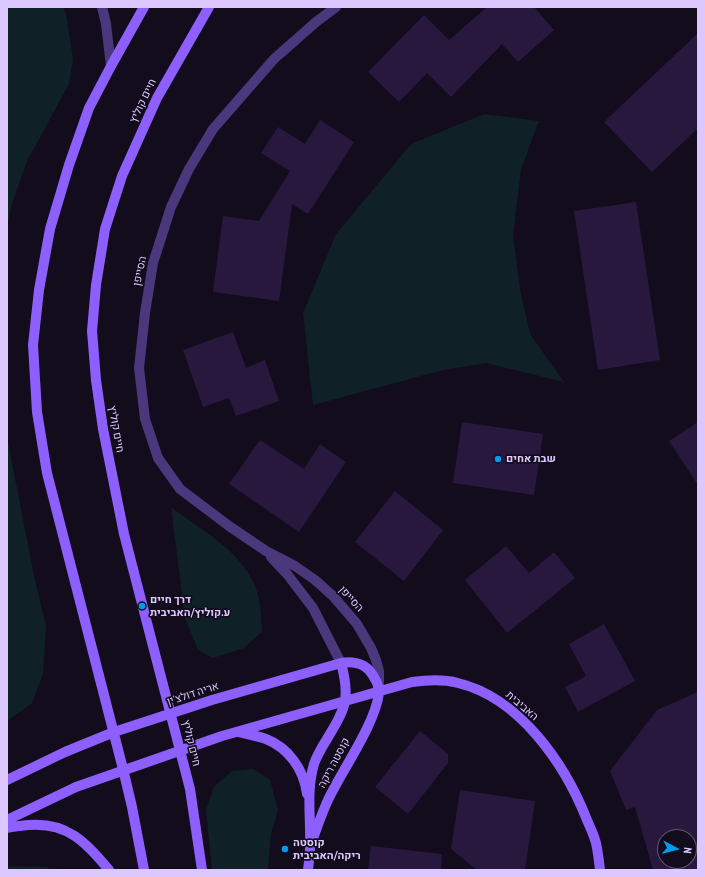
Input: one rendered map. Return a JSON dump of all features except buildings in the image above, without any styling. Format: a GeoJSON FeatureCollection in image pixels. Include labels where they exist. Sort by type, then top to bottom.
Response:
{"type":"FeatureCollection","features":[{"type":"Feature","properties":{"kind":"main road"},"geometry":{"type":"LineString","coordinates":[[144,7],[89,108],[68,165],[50,229],[39,290],[33,344],[37,412],[47,473],[114,732],[132,807],[144,870]]}},
{"type":"Feature","properties":{"kind":"main road","name":"חיים קוליץ"},"geometry":{"type":"LineString","coordinates":[[202,870],[190,789],[181,750],[124,534],[103,429],[96,380],[92,331],[96,285],[106,229],[122,176],[157,98],[209,7]]}},
{"type":"Feature","properties":{"kind":"main road","name":"אריה דולצ'ין"},"geometry":{"type":"LineString","coordinates":[[7,780],[64,752],[114,732],[212,700],[341,663],[354,662],[369,670],[375,679],[379,691]]}},
{"type":"Feature","properties":{"kind":"main road","name":"הסייפן"},"geometry":{"type":"LineString","coordinates":[[341,663],[346,683],[346,701]]}},
{"type":"Feature","properties":{"kind":"main road","name":"האביבית"},"geometry":{"type":"LineString","coordinates":[[346,701],[412,682],[438,680],[458,682],[475,688],[502,703],[529,726],[557,760],[579,799],[596,842],[600,870]]}},
{"type":"Feature","properties":{"kind":"main road","name":"קוסטה ריקה"},"geometry":{"type":"LineString","coordinates":[[310,846],[327,802],[372,718],[379,691]]}},
{"type":"Feature","properties":{"kind":"main road"},"geometry":{"type":"LineString","coordinates":[[7,820],[76,787],[123,769],[237,732],[346,701]]}},
{"type":"Feature","properties":{"kind":"main road","name":"קוסטה ריקה"},"geometry":{"type":"LineString","coordinates":[[308,870],[310,846],[309,808],[314,764],[340,716],[346,701]]}},
{"type":"Feature","properties":{"kind":"main road"},"geometry":{"type":"LineString","coordinates":[[237,732],[266,739],[278,745],[289,755],[298,767],[306,785],[309,808]]}},
{"type":"Feature","properties":{"kind":"main road"},"geometry":{"type":"LineString","coordinates":[[7,828],[39,824],[66,830],[80,839],[94,852],[109,870]]}},
{"type":"Feature","properties":{"kind":"street"},"geometry":{"type":"LineString","coordinates":[[102,7],[106,24],[111,66]]}},
{"type":"Feature","properties":{"kind":"street","name":"הסייפן"},"geometry":{"type":"LineString","coordinates":[[336,7],[316,22],[274,59],[213,129],[189,169],[171,207],[153,263],[145,312],[139,368],[145,419],[158,458],[180,489],[229,526],[266,551],[295,566],[315,580],[332,596],[346,611],[364,635],[371,648],[379,672],[379,691]]}},
{"type":"Feature","properties":{"kind":"street","name":"הסייפן"},"geometry":{"type":"LineString","coordinates":[[266,551],[287,574],[313,608],[341,663]]}},
{"type":"Feature","properties":{"kind":"shaded area"},"geometry":{"type":"Polygon","coordinates":[[[7,7],[63,7],[66,14],[73,59],[69,84],[27,161],[12,204],[7,227],[7,7]]]}},
{"type":"Feature","properties":{"kind":"shaded area"},"geometry":{"type":"Polygon","coordinates":[[[484,114],[539,121],[521,169],[513,235],[520,289],[530,334],[564,382],[486,363],[443,370],[313,405],[303,313],[336,234],[411,144],[484,114]]]}},
{"type":"Feature","properties":{"kind":"shaded area"},"geometry":{"type":"Polygon","coordinates":[[[7,437],[34,576],[46,626],[43,674],[32,703],[7,721],[7,437]]]}},
{"type":"Feature","properties":{"kind":"shaded area"},"geometry":{"type":"Polygon","coordinates":[[[171,507],[230,551],[248,573],[255,586],[260,603],[262,632],[244,648],[213,658],[198,650],[185,618],[171,507]]]}},
{"type":"Feature","properties":{"kind":"shaded area"},"geometry":{"type":"Polygon","coordinates":[[[253,769],[270,780],[278,810],[271,834],[268,870],[212,870],[206,810],[214,787],[232,771],[253,769]]]}},
{"type":"Feature","properties":{"kind":"shaded area"},"geometry":{"type":"Polygon","coordinates":[[[7,866],[49,867],[47,870],[7,870],[7,866]]]}},
{"type":"Feature","properties":{"kind":"place","name":"שבת אחים"},"geometry":{"type":"Point","coordinates":[498,459]}},
{"type":"Feature","properties":{"kind":"place","name":"דרך חיים ע.קוליץ/האביבית"},"geometry":{"type":"Point","coordinates":[142,606]}},
{"type":"Feature","properties":{"kind":"place","name":"קוסטה ריקה/האביבית"},"geometry":{"type":"Point","coordinates":[285,849]}}]}
